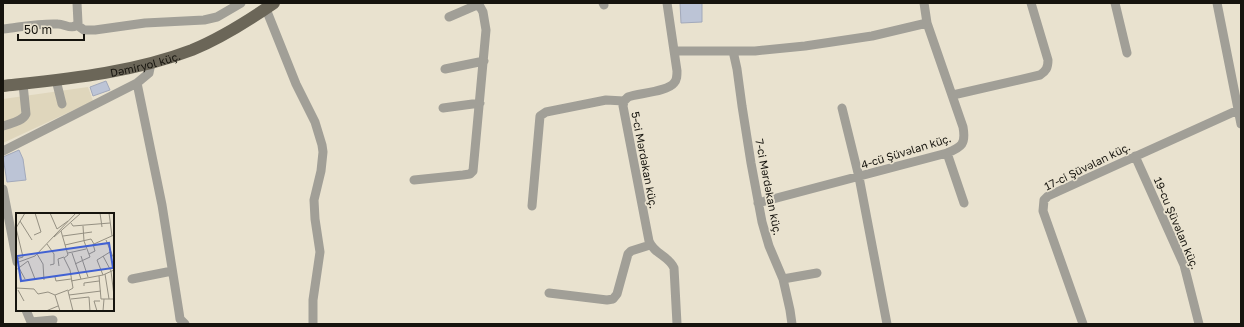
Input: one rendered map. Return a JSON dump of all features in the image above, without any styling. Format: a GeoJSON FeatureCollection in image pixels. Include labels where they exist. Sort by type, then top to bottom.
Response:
{"type":"FeatureCollection","features":[{"type":"Feature","properties":{"kind":"main road","name":"Dəmiryol küç."},"geometry":{"type":"LineString","coordinates":[[3,86],[56,80],[119,70],[151,63],[213,40],[238,26],[269,5]]}},
{"type":"Feature","properties":{"kind":"main road"},"geometry":{"type":"LineString","coordinates":[[3,81],[117,66],[151,58],[211,36],[269,5]]}},
{"type":"Feature","properties":{"kind":"street"},"geometry":{"type":"LineString","coordinates":[[77,3],[77,25]]}},
{"type":"Feature","properties":{"kind":"street"},"geometry":{"type":"LineString","coordinates":[[77,25],[84,30],[95,30],[154,22],[204,20],[217,17],[241,3]]}},
{"type":"Feature","properties":{"kind":"street","name":"5-ci Mərdəkan küç."},"geometry":{"type":"LineString","coordinates":[[650,245],[623,109],[626,98],[632,95],[665,88],[672,85],[677,77],[667,3]]}},
{"type":"Feature","properties":{"kind":"street","name":"4-cü Şüvəlan küç."},"geometry":{"type":"LineString","coordinates":[[758,203],[859,177],[958,149],[964,140],[963,127],[927,23],[924,3]]}},
{"type":"Feature","properties":{"kind":"street"},"geometry":{"type":"LineString","coordinates":[[953,96],[1040,75],[1045,72],[1048,67],[1048,60],[1031,3]]}},
{"type":"Feature","properties":{"kind":"street"},"geometry":{"type":"LineString","coordinates":[[1115,3],[1127,53]]}},
{"type":"Feature","properties":{"kind":"street"},"geometry":{"type":"LineString","coordinates":[[1217,3],[1241,124]]}},
{"type":"Feature","properties":{"kind":"street"},"geometry":{"type":"LineString","coordinates":[[414,180],[470,174],[473,171],[486,30],[483,12],[479,4],[449,17]]}},
{"type":"Feature","properties":{"kind":"street"},"geometry":{"type":"LineString","coordinates":[[269,5],[296,84],[315,122],[323,152],[321,171],[314,200],[320,252],[313,300],[313,324]]}},
{"type":"Feature","properties":{"kind":"street"},"geometry":{"type":"LineString","coordinates":[[674,52],[777,49],[847,41],[927,23]]}},
{"type":"Feature","properties":{"kind":"street"},"geometry":{"type":"LineString","coordinates":[[3,29],[46,24],[60,24],[70,27],[77,25]]}},
{"type":"Feature","properties":{"kind":"street","name":"7-ci Mərdəkan küç."},"geometry":{"type":"LineString","coordinates":[[733,51],[736,58],[743,113],[758,203],[766,239],[783,279],[792,324]]}},
{"type":"Feature","properties":{"kind":"street"},"geometry":{"type":"LineString","coordinates":[[445,69],[484,61]]}},
{"type":"Feature","properties":{"kind":"street"},"geometry":{"type":"LineString","coordinates":[[3,151],[137,82],[149,73],[151,63]]}},
{"type":"Feature","properties":{"kind":"street"},"geometry":{"type":"LineString","coordinates":[[56,80],[62,104]]}},
{"type":"Feature","properties":{"kind":"street"},"geometry":{"type":"LineString","coordinates":[[137,82],[162,205],[180,319],[185,324]]}},
{"type":"Feature","properties":{"kind":"street"},"geometry":{"type":"LineString","coordinates":[[3,126],[21,120],[25,117],[23,84]]}},
{"type":"Feature","properties":{"kind":"street"},"geometry":{"type":"LineString","coordinates":[[532,206],[540,116],[546,112],[606,100],[624,101]]}},
{"type":"Feature","properties":{"kind":"street"},"geometry":{"type":"LineString","coordinates":[[443,108],[480,103]]}},
{"type":"Feature","properties":{"kind":"street"},"geometry":{"type":"LineString","coordinates":[[842,108],[859,177],[887,324]]}},
{"type":"Feature","properties":{"kind":"street","name":"17-ci Şüvəlan küç."},"geometry":{"type":"LineString","coordinates":[[1083,324],[1043,211],[1044,200],[1048,196],[1238,110]]}},
{"type":"Feature","properties":{"kind":"street"},"geometry":{"type":"LineString","coordinates":[[947,153],[964,203]]}},
{"type":"Feature","properties":{"kind":"street","name":"19-cu Şüvəlan küç."},"geometry":{"type":"LineString","coordinates":[[1135,156],[1184,265],[1199,324]]}},
{"type":"Feature","properties":{"kind":"street"},"geometry":{"type":"LineString","coordinates":[[3,189],[16,257]]}},
{"type":"Feature","properties":{"kind":"street"},"geometry":{"type":"LineString","coordinates":[[549,293],[607,300],[613,299],[617,294],[628,254],[650,245],[656,252],[670,261],[674,268],[677,324]]}},
{"type":"Feature","properties":{"kind":"street"},"geometry":{"type":"LineString","coordinates":[[132,279],[172,272]]}},
{"type":"Feature","properties":{"kind":"street"},"geometry":{"type":"LineString","coordinates":[[783,279],[817,273]]}},
{"type":"Feature","properties":{"kind":"street"},"geometry":{"type":"LineString","coordinates":[[26,311],[30,323],[53,320]]}},
{"type":"Feature","properties":{"kind":"shaded area"},"geometry":{"type":"Polygon","coordinates":[[[88,87],[93,101],[3,143],[3,99],[88,87]]]}},
{"type":"Feature","properties":{"kind":"building"},"geometry":{"type":"Polygon","coordinates":[[[680,3],[702,3],[702,22],[681,23],[680,3]]]}},
{"type":"Feature","properties":{"kind":"building"},"geometry":{"type":"Polygon","coordinates":[[[106,81],[110,90],[93,96],[90,87],[106,81]]]}},
{"type":"Feature","properties":{"kind":"building"},"geometry":{"type":"Polygon","coordinates":[[[19,150],[23,159],[26,180],[7,182],[3,157],[19,150]]]}}]}
